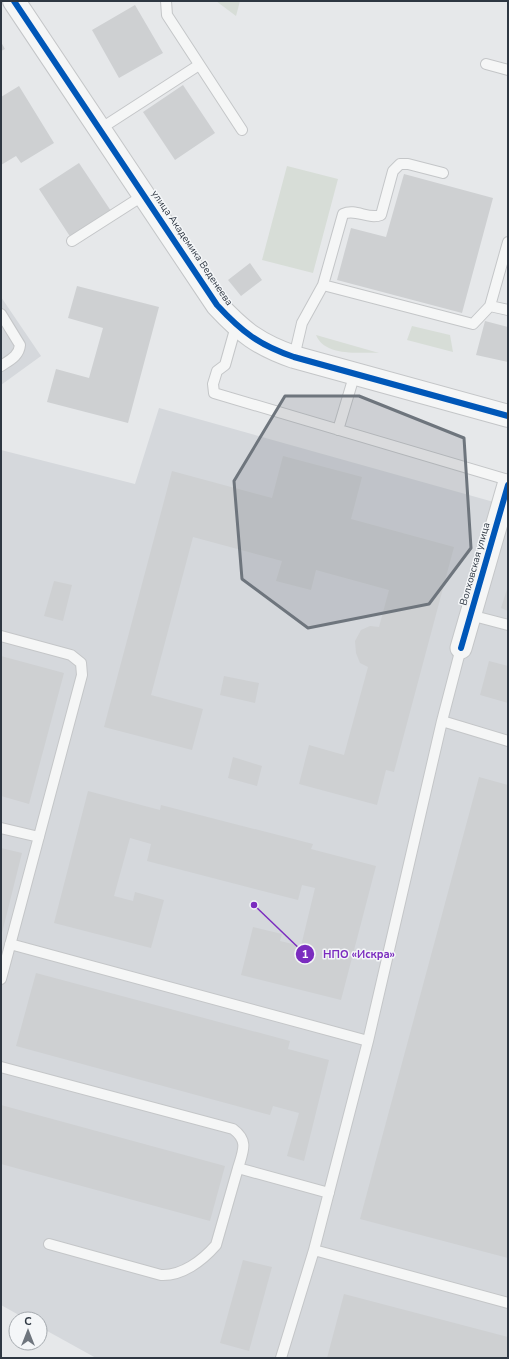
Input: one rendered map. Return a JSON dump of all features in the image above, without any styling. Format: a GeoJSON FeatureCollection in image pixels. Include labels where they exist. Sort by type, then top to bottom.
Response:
{"type":"FeatureCollection","features":[{"type":"Feature","properties":{"kind":"street","name":"улица Академика Веденеева"},"geometry":{"type":"LineString","coordinates":[[14,1],[217,305],[236,326],[269,348],[294,357],[508,416]]}},
{"type":"Feature","properties":{"kind":"street","name":"Волховская улица"},"geometry":{"type":"LineString","coordinates":[[461,648],[508,485]]}},
{"type":"Feature","properties":{"kind":"lane"},"geometry":{"type":"LineString","coordinates":[[166,1],[167,15],[242,130]]}},
{"type":"Feature","properties":{"kind":"lane"},"geometry":{"type":"LineString","coordinates":[[486,64],[508,70]]}},
{"type":"Feature","properties":{"kind":"lane"},"geometry":{"type":"LineString","coordinates":[[100,129],[199,65]]}},
{"type":"Feature","properties":{"kind":"lane"},"geometry":{"type":"LineString","coordinates":[[294,357],[302,323],[322,285],[343,214],[354,212],[371,216],[381,215],[393,171],[400,164],[408,164],[443,173]]}},
{"type":"Feature","properties":{"kind":"lane"},"geometry":{"type":"LineString","coordinates":[[72,241],[144,195]]}},
{"type":"Feature","properties":{"kind":"lane"},"geometry":{"type":"LineString","coordinates":[[322,285],[473,324],[490,306],[508,242]]}},
{"type":"Feature","properties":{"kind":"lane"},"geometry":{"type":"LineString","coordinates":[[490,306],[508,310]]}},
{"type":"Feature","properties":{"kind":"lane"},"geometry":{"type":"LineString","coordinates":[[1,314],[20,345],[20,351],[16,356],[1,366]]}},
{"type":"Feature","properties":{"kind":"lane"},"geometry":{"type":"LineString","coordinates":[[236,326],[225,365],[217,371],[212,389],[214,393],[508,480]]}},
{"type":"Feature","properties":{"kind":"lane"},"geometry":{"type":"LineString","coordinates":[[338,430],[355,373]]}},
{"type":"Feature","properties":{"kind":"lane"},"geometry":{"type":"LineString","coordinates":[[470,614],[508,626]]}},
{"type":"Feature","properties":{"kind":"lane"},"geometry":{"type":"LineString","coordinates":[[1,636],[71,655],[81,663],[82,675],[1,979]]}},
{"type":"Feature","properties":{"kind":"lane"},"geometry":{"type":"LineString","coordinates":[[281,1358],[314,1250],[368,1041],[442,721],[461,648]]}},
{"type":"Feature","properties":{"kind":"lane"},"geometry":{"type":"LineString","coordinates":[[442,721],[508,741]]}},
{"type":"Feature","properties":{"kind":"lane"},"geometry":{"type":"LineString","coordinates":[[1,828],[39,838]]}},
{"type":"Feature","properties":{"kind":"lane"},"geometry":{"type":"LineString","coordinates":[[10,944],[368,1041]]}},
{"type":"Feature","properties":{"kind":"lane"},"geometry":{"type":"LineString","coordinates":[[1,1067],[233,1129],[241,1135],[244,1146],[216,1245],[210,1252],[180,1273],[161,1275],[49,1244]]}},
{"type":"Feature","properties":{"kind":"lane"},"geometry":{"type":"LineString","coordinates":[[238,1168],[329,1193]]}},
{"type":"Feature","properties":{"kind":"lane"},"geometry":{"type":"LineString","coordinates":[[314,1250],[508,1303]]}},
{"type":"Feature","properties":{"kind":"highlighted area"},"geometry":{"type":"Polygon","coordinates":[[[285,396],[359,396],[464,438],[471,548],[429,604],[308,628],[242,579],[234,481],[285,396]]]}},
{"type":"Feature","properties":{"kind":"shaded area"},"geometry":{"type":"Polygon","coordinates":[[[216,1],[240,1],[236,16],[216,1]]]}},
{"type":"Feature","properties":{"kind":"shaded area"},"geometry":{"type":"Polygon","coordinates":[[[287,166],[338,179],[313,273],[262,260],[287,166]]]}},
{"type":"Feature","properties":{"kind":"shaded area"},"geometry":{"type":"Polygon","coordinates":[[[1,297],[41,356],[1,385],[1,297]]]}},
{"type":"Feature","properties":{"kind":"shaded area"},"geometry":{"type":"Polygon","coordinates":[[[412,326],[450,335],[453,352],[407,340],[412,326]]]}},
{"type":"Feature","properties":{"kind":"shaded area"},"geometry":{"type":"Polygon","coordinates":[[[316,335],[379,353],[353,353],[335,350],[320,342],[316,335]]]}},
{"type":"Feature","properties":{"kind":"shaded area"},"geometry":{"type":"Polygon","coordinates":[[[159,408],[508,506],[508,1358],[96,1358],[48,1331],[48,1311],[12,1311],[1,1305],[1,450],[135,484],[159,408]]]}},
{"type":"Feature","properties":{"kind":"building"},"geometry":{"type":"Polygon","coordinates":[[[135,5],[163,53],[119,78],[92,30],[135,5]]]}},
{"type":"Feature","properties":{"kind":"building"},"geometry":{"type":"Polygon","coordinates":[[[1,42],[5,49],[1,51],[1,42]]]}},
{"type":"Feature","properties":{"kind":"building"},"geometry":{"type":"Polygon","coordinates":[[[183,85],[215,133],[175,160],[143,112],[183,85]]]}},
{"type":"Feature","properties":{"kind":"building"},"geometry":{"type":"Polygon","coordinates":[[[19,86],[54,143],[21,163],[16,156],[1,165],[1,97],[19,86]]]}},
{"type":"Feature","properties":{"kind":"building"},"geometry":{"type":"Polygon","coordinates":[[[79,163],[111,211],[71,238],[39,189],[79,163]]]}},
{"type":"Feature","properties":{"kind":"building"},"geometry":{"type":"Polygon","coordinates":[[[404,174],[493,198],[462,313],[337,280],[351,228],[386,237],[404,174]]]}},
{"type":"Feature","properties":{"kind":"building"},"geometry":{"type":"Polygon","coordinates":[[[250,263],[262,280],[241,296],[228,280],[250,263]]]}},
{"type":"Feature","properties":{"kind":"building"},"geometry":{"type":"Polygon","coordinates":[[[77,286],[159,307],[128,423],[47,402],[56,369],[89,378],[103,328],[68,318],[77,286]]]}},
{"type":"Feature","properties":{"kind":"building"},"geometry":{"type":"Polygon","coordinates":[[[485,321],[508,327],[508,362],[476,355],[485,321]]]}},
{"type":"Feature","properties":{"kind":"building"},"geometry":{"type":"Polygon","coordinates":[[[283,456],[362,477],[351,519],[454,547],[394,772],[386,770],[377,805],[299,784],[309,745],[344,755],[368,667],[360,663],[356,653],[355,641],[361,630],[370,626],[379,627],[389,590],[316,570],[311,590],[276,581],[282,561],[193,537],[151,695],[203,709],[192,750],[104,727],[172,471],[272,498],[283,456]]]}},
{"type":"Feature","properties":{"kind":"building"},"geometry":{"type":"Polygon","coordinates":[[[54,581],[72,585],[63,621],[44,616],[54,581]]]}},
{"type":"Feature","properties":{"kind":"building"},"geometry":{"type":"Polygon","coordinates":[[[508,586],[508,611],[501,608],[508,586]]]}},
{"type":"Feature","properties":{"kind":"building"},"geometry":{"type":"Polygon","coordinates":[[[1,656],[64,673],[29,804],[1,796],[1,656]]]}},
{"type":"Feature","properties":{"kind":"building"},"geometry":{"type":"Polygon","coordinates":[[[489,661],[508,666],[508,703],[480,695],[489,661]]]}},
{"type":"Feature","properties":{"kind":"building"},"geometry":{"type":"Polygon","coordinates":[[[224,676],[259,683],[255,703],[220,695],[224,676]]]}},
{"type":"Feature","properties":{"kind":"building"},"geometry":{"type":"Polygon","coordinates":[[[233,757],[262,766],[257,786],[228,778],[233,757]]]}},
{"type":"Feature","properties":{"kind":"building"},"geometry":{"type":"Polygon","coordinates":[[[479,777],[508,785],[508,1258],[360,1219],[479,777]]]}},
{"type":"Feature","properties":{"kind":"building"},"geometry":{"type":"Polygon","coordinates":[[[88,791],[160,810],[161,805],[313,844],[311,849],[376,866],[341,1000],[241,975],[253,927],[282,934],[280,941],[301,946],[315,888],[302,885],[298,900],[147,861],[151,844],[130,838],[114,896],[133,901],[135,892],[164,900],[151,948],[54,923],[88,791]]]}},
{"type":"Feature","properties":{"kind":"building"},"geometry":{"type":"Polygon","coordinates":[[[1,848],[22,853],[2,933],[1,933],[1,848]]]}},
{"type":"Feature","properties":{"kind":"building"},"geometry":{"type":"Polygon","coordinates":[[[36,973],[290,1041],[288,1049],[329,1060],[304,1161],[287,1156],[299,1113],[273,1106],[270,1115],[16,1046],[36,973]]]}},
{"type":"Feature","properties":{"kind":"building"},"geometry":{"type":"Polygon","coordinates":[[[1,1105],[225,1166],[210,1221],[1,1164],[1,1105]]]}},
{"type":"Feature","properties":{"kind":"building"},"geometry":{"type":"Polygon","coordinates":[[[243,1260],[272,1267],[249,1351],[220,1343],[243,1260]]]}},
{"type":"Feature","properties":{"kind":"building"},"geometry":{"type":"Polygon","coordinates":[[[344,1294],[508,1337],[508,1358],[327,1358],[344,1294]]]}},
{"type":"Feature","properties":{"kind":"cycle path"},"geometry":{"type":"LineString","coordinates":[[14,1],[217,305],[243,330],[271,348],[294,357],[508,416]]}},
{"type":"Feature","properties":{"kind":"cycle path"},"geometry":{"type":"LineString","coordinates":[[461,648],[508,485]]}},
{"type":"Feature","properties":{"kind":"place","name":"НПО «Искра»"},"geometry":{"type":"Point","coordinates":[254,905]}}]}
